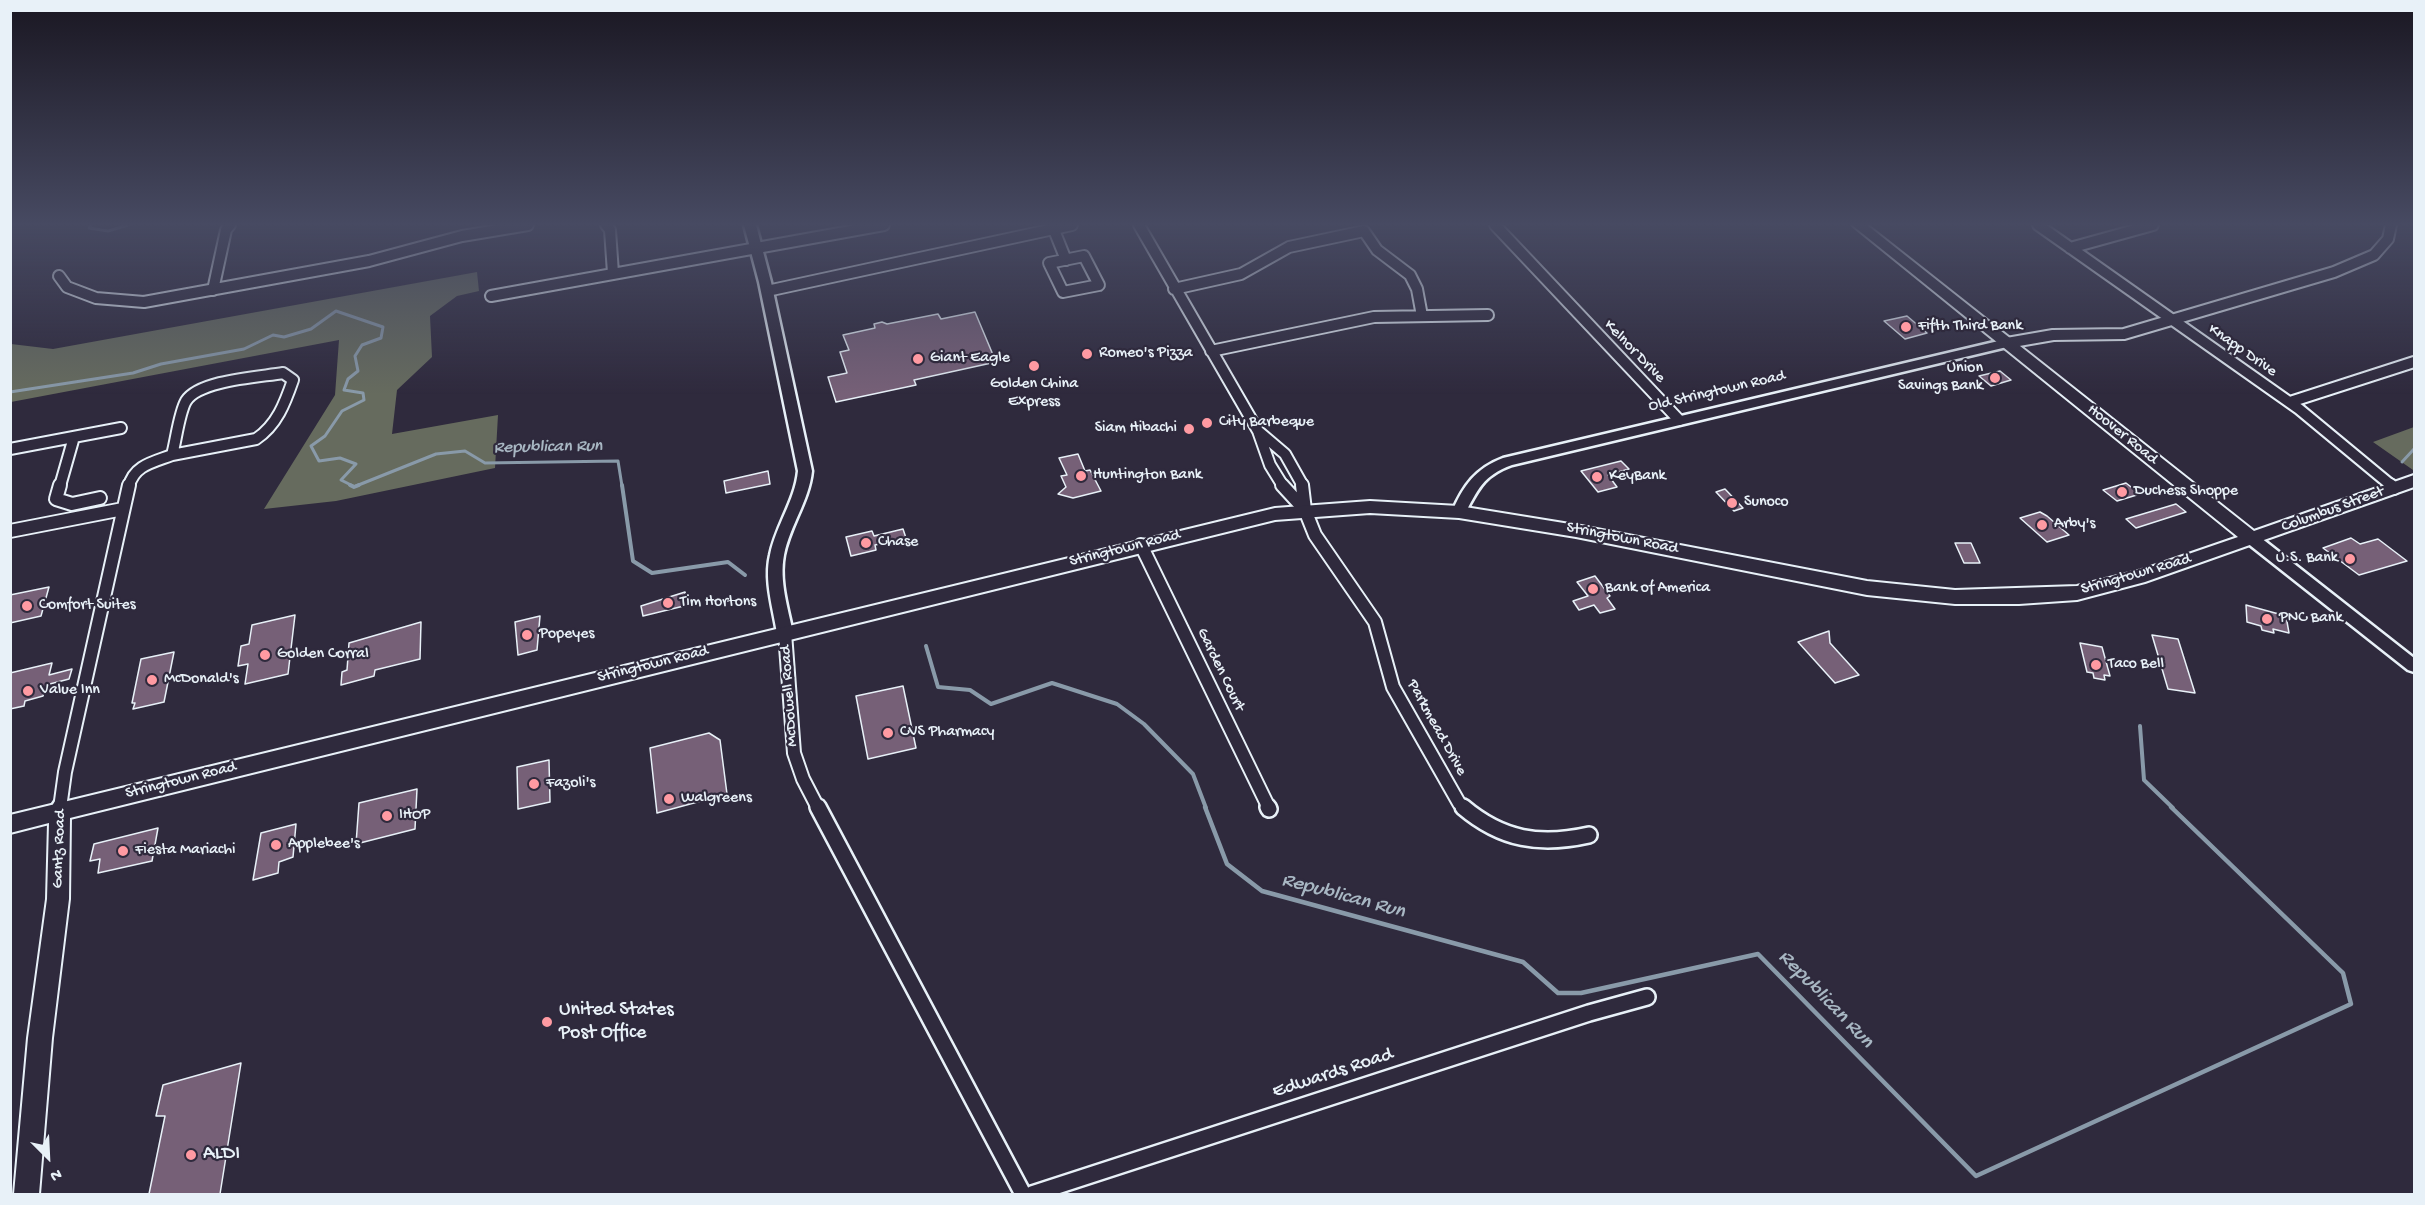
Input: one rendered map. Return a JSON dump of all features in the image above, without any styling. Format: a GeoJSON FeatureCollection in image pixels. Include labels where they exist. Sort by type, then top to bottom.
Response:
{"type":"FeatureCollection","features":[{"type":"Feature","properties":{"kind":"main road","name":"Hoover Road"},"geometry":{"type":"LineString","coordinates":[[1929,281],[2251,538]]}},
{"type":"Feature","properties":{"kind":"main road","name":"Columbus Street"},"geometry":{"type":"LineString","coordinates":[[2251,538],[2415,481]]}},
{"type":"Feature","properties":{"kind":"main road","name":"Stringtown Road"},"geometry":{"type":"LineString","coordinates":[[10,824],[1141,545],[1237,522],[1305,510],[1401,507],[1459,512],[1628,540],[1867,588],[1955,597],[2019,597],[2088,591],[2145,576],[2251,538]]}},
{"type":"Feature","properties":{"kind":"main road","name":"Gantz Road"},"geometry":{"type":"LineString","coordinates":[[26,1194],[38,1059],[58,899],[60,810]]}},
{"type":"Feature","properties":{"kind":"street"},"geometry":{"type":"LineString","coordinates":[[63,281],[67,287],[107,301],[144,302],[260,281]]}},
{"type":"Feature","properties":{"kind":"street"},"geometry":{"type":"LineString","coordinates":[[213,290],[215,281]]}},
{"type":"Feature","properties":{"kind":"street"},"geometry":{"type":"LineString","coordinates":[[491,296],[570,281]]}},
{"type":"Feature","properties":{"kind":"street","name":"McDowell Road"},"geometry":{"type":"LineString","coordinates":[[765,281],[805,471],[801,494],[777,555],[776,585],[786,633],[794,753],[803,779],[1023,1194]]}},
{"type":"Feature","properties":{"kind":"street"},"geometry":{"type":"LineString","coordinates":[[767,291],[813,281]]}},
{"type":"Feature","properties":{"kind":"street"},"geometry":{"type":"LineString","coordinates":[[1058,281],[1063,292],[1099,285],[1097,281]]}},
{"type":"Feature","properties":{"kind":"street","name":"Parkmead Drive"},"geometry":{"type":"LineString","coordinates":[[1170,281],[1258,431],[1265,456],[1284,491],[1305,510]]}},
{"type":"Feature","properties":{"kind":"street"},"geometry":{"type":"LineString","coordinates":[[1174,289],[1209,281]]}},
{"type":"Feature","properties":{"kind":"street"},"geometry":{"type":"LineString","coordinates":[[1414,281],[1420,299],[1422,316]]}},
{"type":"Feature","properties":{"kind":"street","name":"Kelnor Drive"},"geometry":{"type":"LineString","coordinates":[[1548,281],[1679,420]]}},
{"type":"Feature","properties":{"kind":"street","name":"Knapp Drive"},"geometry":{"type":"LineString","coordinates":[[2116,281],[2290,402],[2362,464],[2394,488]]}},
{"type":"Feature","properties":{"kind":"street"},"geometry":{"type":"LineString","coordinates":[[2007,343],[2054,335],[2116,335],[2172,321],[2302,281]]}},
{"type":"Feature","properties":{"kind":"street"},"geometry":{"type":"LineString","coordinates":[[1211,351],[1361,319],[1488,315]]}},
{"type":"Feature","properties":{"kind":"street","name":"Old Stringtown Road"},"geometry":{"type":"LineString","coordinates":[[1459,512],[1473,482],[1494,466],[2007,343]]}},
{"type":"Feature","properties":{"kind":"street"},"geometry":{"type":"LineString","coordinates":[[2290,402],[2415,362]]}},
{"type":"Feature","properties":{"kind":"street","name":"Gantz Road"},"geometry":{"type":"LineString","coordinates":[[60,810],[65,772],[123,509],[134,472],[157,459],[256,439],[273,426],[293,380],[283,374],[210,386],[190,394],[186,401],[172,455]]}},
{"type":"Feature","properties":{"kind":"street"},"geometry":{"type":"LineString","coordinates":[[10,449],[122,428]]}},
{"type":"Feature","properties":{"kind":"street","name":"Parkmead Drive"},"geometry":{"type":"LineString","coordinates":[[1258,431],[1285,454],[1303,486],[1305,510],[1315,535],[1375,622],[1393,687],[1459,803],[1474,817],[1496,831],[1526,842],[1565,842],[1589,835]]}},
{"type":"Feature","properties":{"kind":"street"},"geometry":{"type":"LineString","coordinates":[[74,437],[56,499],[72,504],[100,498]]}},
{"type":"Feature","properties":{"kind":"street"},"geometry":{"type":"LineString","coordinates":[[10,531],[123,509]]}},
{"type":"Feature","properties":{"kind":"street","name":"Hoover Road"},"geometry":{"type":"LineString","coordinates":[[2251,538],[2415,666]]}},
{"type":"Feature","properties":{"kind":"street","name":"Garden Court"},"geometry":{"type":"LineString","coordinates":[[1141,545],[1269,809]]}},
{"type":"Feature","properties":{"kind":"street","name":"Edwards Road"},"geometry":{"type":"LineString","coordinates":[[1032,1194],[1589,1013],[1647,998]]}},
{"type":"Feature","properties":{"kind":"green space"},"geometry":{"type":"Polygon","coordinates":[[[426,281],[478,281],[479,291],[457,296],[430,316],[432,357],[397,390],[392,434],[498,415],[495,468],[336,501],[264,509],[335,395],[339,340],[11,402],[11,344],[53,349],[426,281]]]}},
{"type":"Feature","properties":{"kind":"green space"},"geometry":{"type":"Polygon","coordinates":[[[2414,427],[2413,470],[2373,442],[2414,427]]]}},
{"type":"Feature","properties":{"kind":"building","name":"Giant Eagle"},"geometry":{"type":"Polygon","coordinates":[[[975,312],[996,362],[914,380],[916,385],[836,402],[828,377],[847,373],[840,352],[849,350],[843,335],[875,328],[874,324],[882,322],[887,324],[938,314],[941,319],[975,312]]]}},
{"type":"Feature","properties":{"kind":"building","name":"Fifth Third Bank"},"geometry":{"type":"Polygon","coordinates":[[[1907,316],[1927,333],[1905,339],[1884,321],[1907,316]]]}},
{"type":"Feature","properties":{"kind":"building","name":"Union Savings Bank"},"geometry":{"type":"Polygon","coordinates":[[[2000,371],[2011,380],[1991,386],[1979,376],[2000,371]]]}},
{"type":"Feature","properties":{"kind":"building","name":"Huntington Bank"},"geometry":{"type":"Polygon","coordinates":[[[1078,454],[1085,471],[1090,470],[1101,491],[1073,498],[1058,494],[1066,487],[1061,476],[1067,475],[1059,458],[1078,454]]]}},
{"type":"Feature","properties":{"kind":"building","name":"KeyBank"},"geometry":{"type":"Polygon","coordinates":[[[1621,461],[1629,469],[1608,475],[1617,487],[1598,492],[1581,471],[1621,461]]]}},
{"type":"Feature","properties":{"kind":"building"},"geometry":{"type":"Polygon","coordinates":[[[768,471],[770,484],[726,493],[724,481],[768,471]]]}},
{"type":"Feature","properties":{"kind":"building","name":"Duchess Shoppe"},"geometry":{"type":"Polygon","coordinates":[[[2126,483],[2140,494],[2117,501],[2103,490],[2126,483]]]}},
{"type":"Feature","properties":{"kind":"building","name":"Sunoco"},"geometry":{"type":"Polygon","coordinates":[[[1725,489],[1743,508],[1734,511],[1716,492],[1725,489]]]}},
{"type":"Feature","properties":{"kind":"building"},"geometry":{"type":"Polygon","coordinates":[[[2176,504],[2186,512],[2136,528],[2126,519],[2176,504]]]}},
{"type":"Feature","properties":{"kind":"building","name":"Arby's"},"geometry":{"type":"Polygon","coordinates":[[[2040,512],[2069,535],[2047,542],[2020,518],[2040,512]]]}},
{"type":"Feature","properties":{"kind":"building","name":"Chase"},"geometry":{"type":"Polygon","coordinates":[[[903,529],[906,538],[875,545],[876,550],[851,556],[846,537],[872,531],[874,536],[903,529]]]}},
{"type":"Feature","properties":{"kind":"building"},"geometry":{"type":"Polygon","coordinates":[[[2351,538],[2360,544],[2378,539],[2407,561],[2359,575],[2323,548],[2351,538]]]}},
{"type":"Feature","properties":{"kind":"building"},"geometry":{"type":"Polygon","coordinates":[[[1955,543],[1971,543],[1980,563],[1964,563],[1955,543]]]}},
{"type":"Feature","properties":{"kind":"building","name":"Bank of America"},"geometry":{"type":"Polygon","coordinates":[[[1595,576],[1610,596],[1607,598],[1615,609],[1600,613],[1594,605],[1579,610],[1573,601],[1588,596],[1577,582],[1595,576]]]}},
{"type":"Feature","properties":{"kind":"building","name":"Comfort Suites"},"geometry":{"type":"Polygon","coordinates":[[[49,587],[41,616],[10,623],[10,595],[49,587]]]}},
{"type":"Feature","properties":{"kind":"building","name":"Tim Hortons"},"geometry":{"type":"Polygon","coordinates":[[[685,592],[688,605],[643,616],[641,606],[685,592]]]}},
{"type":"Feature","properties":{"kind":"building","name":"PNC Bank"},"geometry":{"type":"Polygon","coordinates":[[[2246,605],[2286,616],[2289,633],[2273,629],[2274,633],[2262,630],[2261,626],[2247,622],[2246,605]]]}},
{"type":"Feature","properties":{"kind":"building","name":"Golden Corral"},"geometry":{"type":"Polygon","coordinates":[[[295,615],[288,674],[245,684],[248,664],[238,666],[241,646],[249,644],[252,625],[295,615]]]}},
{"type":"Feature","properties":{"kind":"building","name":"Popeyes"},"geometry":{"type":"Polygon","coordinates":[[[540,616],[537,650],[518,655],[515,622],[540,616]]]}},
{"type":"Feature","properties":{"kind":"building"},"geometry":{"type":"Polygon","coordinates":[[[421,622],[420,659],[375,670],[374,676],[341,685],[342,672],[347,670],[349,643],[421,622]]]}},
{"type":"Feature","properties":{"kind":"building"},"geometry":{"type":"Polygon","coordinates":[[[1829,631],[1830,643],[1859,675],[1835,683],[1798,642],[1829,631]]]}},
{"type":"Feature","properties":{"kind":"building"},"geometry":{"type":"Polygon","coordinates":[[[2152,635],[2178,639],[2195,693],[2168,689],[2152,635]]]}},
{"type":"Feature","properties":{"kind":"building","name":"Taco Bell"},"geometry":{"type":"Polygon","coordinates":[[[2080,643],[2102,647],[2110,676],[2104,675],[2105,680],[2094,678],[2093,673],[2087,672],[2080,643]]]}},
{"type":"Feature","properties":{"kind":"building","name":"McDonald's"},"geometry":{"type":"Polygon","coordinates":[[[174,652],[164,702],[133,709],[135,703],[132,703],[141,659],[174,652]]]}},
{"type":"Feature","properties":{"kind":"building","name":"Value Inn"},"geometry":{"type":"Polygon","coordinates":[[[52,663],[49,675],[72,669],[69,679],[46,685],[43,696],[25,701],[24,706],[10,709],[10,673],[52,663]]]}},
{"type":"Feature","properties":{"kind":"building","name":"CVS Pharmacy"},"geometry":{"type":"Polygon","coordinates":[[[903,686],[916,748],[868,759],[856,696],[903,686]]]}},
{"type":"Feature","properties":{"kind":"building","name":"Walgreens"},"geometry":{"type":"Polygon","coordinates":[[[709,733],[720,740],[727,794],[657,813],[650,748],[709,733]]]}},
{"type":"Feature","properties":{"kind":"building","name":"Fazoli's"},"geometry":{"type":"Polygon","coordinates":[[[549,760],[550,802],[518,809],[517,767],[549,760]]]}},
{"type":"Feature","properties":{"kind":"building","name":"IHOP"},"geometry":{"type":"Polygon","coordinates":[[[417,789],[415,829],[356,844],[359,803],[417,789]]]}},
{"type":"Feature","properties":{"kind":"building","name":"Applebee's"},"geometry":{"type":"Polygon","coordinates":[[[296,824],[293,857],[279,862],[278,873],[253,880],[261,833],[296,824]]]}},
{"type":"Feature","properties":{"kind":"building","name":"Fiesta Mariachi"},"geometry":{"type":"Polygon","coordinates":[[[158,828],[152,861],[98,873],[100,859],[90,861],[94,844],[158,828]]]}},
{"type":"Feature","properties":{"kind":"building","name":"ALDI"},"geometry":{"type":"Polygon","coordinates":[[[241,1063],[220,1194],[149,1194],[165,1116],[156,1116],[163,1085],[241,1063]]]}},
{"type":"Feature","properties":{"kind":"waterway","name":"Republican Run"},"geometry":{"type":"LineString","coordinates":[[10,392],[133,373],[161,364],[244,349],[273,335],[284,337],[311,329],[336,311],[383,327],[381,338],[362,345],[355,356],[358,371],[348,379],[344,390],[363,393],[364,400],[342,411],[325,436],[311,446],[319,461],[340,458],[356,464],[341,480],[353,486]]}},
{"type":"Feature","properties":{"kind":"waterway","name":"Republican Run"},"geometry":{"type":"LineString","coordinates":[[2402,462],[2414,449]]}},
{"type":"Feature","properties":{"kind":"waterway","name":"Republican Run"},"geometry":{"type":"LineString","coordinates":[[356,486],[436,454],[465,451],[485,463],[618,461],[622,486]]}},
{"type":"Feature","properties":{"kind":"waterway","name":"Republican Run"},"geometry":{"type":"LineString","coordinates":[[350,485],[354,487],[359,485]]}},
{"type":"Feature","properties":{"kind":"waterway","name":"Republican Run"},"geometry":{"type":"LineString","coordinates":[[622,485],[633,561],[652,573],[728,562],[745,575]]}},
{"type":"Feature","properties":{"kind":"waterway","name":"Republican Run"},"geometry":{"type":"LineString","coordinates":[[926,646],[938,687],[970,690],[991,704],[1052,683],[1117,704],[1144,724],[1193,774],[1206,808]]}},
{"type":"Feature","properties":{"kind":"waterway","name":"Republican Run"},"geometry":{"type":"LineString","coordinates":[[2140,726],[2144,780],[2173,808]]}},
{"type":"Feature","properties":{"kind":"waterway","name":"Republican Run"},"geometry":{"type":"LineString","coordinates":[[1205,807],[1227,864],[1262,891],[1523,962],[1558,993],[1581,993],[1758,954],[1976,1176],[2351,1004],[2343,973],[2171,807]]}},
{"type":"Feature","properties":{"kind":"place","name":"Fifth Third Bank"},"geometry":{"type":"Point","coordinates":[1906,327]}},
{"type":"Feature","properties":{"kind":"place","name":"Romeo's Pizza"},"geometry":{"type":"Point","coordinates":[1087,354]}},
{"type":"Feature","properties":{"kind":"place","name":"Giant Eagle"},"geometry":{"type":"Point","coordinates":[918,359]}},
{"type":"Feature","properties":{"kind":"place","name":"Golden China Express"},"geometry":{"type":"Point","coordinates":[1034,366]}},
{"type":"Feature","properties":{"kind":"place","name":"Union Savings Bank"},"geometry":{"type":"Point","coordinates":[1995,378]}},
{"type":"Feature","properties":{"kind":"place","name":"City Barbeque"},"geometry":{"type":"Point","coordinates":[1207,423]}},
{"type":"Feature","properties":{"kind":"place","name":"Siam Hibachi"},"geometry":{"type":"Point","coordinates":[1189,429]}},
{"type":"Feature","properties":{"kind":"place","name":"Huntington Bank"},"geometry":{"type":"Point","coordinates":[1081,476]}},
{"type":"Feature","properties":{"kind":"place","name":"KeyBank"},"geometry":{"type":"Point","coordinates":[1597,477]}},
{"type":"Feature","properties":{"kind":"place","name":"Duchess Shoppe"},"geometry":{"type":"Point","coordinates":[2122,492]}},
{"type":"Feature","properties":{"kind":"place","name":"Sunoco"},"geometry":{"type":"Point","coordinates":[1732,503]}},
{"type":"Feature","properties":{"kind":"place","name":"Arby's"},"geometry":{"type":"Point","coordinates":[2042,525]}},
{"type":"Feature","properties":{"kind":"place","name":"Chase"},"geometry":{"type":"Point","coordinates":[866,543]}},
{"type":"Feature","properties":{"kind":"place","name":"U.S. Bank"},"geometry":{"type":"Point","coordinates":[2350,559]}},
{"type":"Feature","properties":{"kind":"place","name":"Bank of America"},"geometry":{"type":"Point","coordinates":[1593,589]}},
{"type":"Feature","properties":{"kind":"place","name":"Tim Hortons"},"geometry":{"type":"Point","coordinates":[668,603]}},
{"type":"Feature","properties":{"kind":"place","name":"Comfort Suites"},"geometry":{"type":"Point","coordinates":[27,606]}},
{"type":"Feature","properties":{"kind":"place","name":"PNC Bank"},"geometry":{"type":"Point","coordinates":[2267,619]}},
{"type":"Feature","properties":{"kind":"place","name":"Popeyes"},"geometry":{"type":"Point","coordinates":[527,635]}},
{"type":"Feature","properties":{"kind":"place","name":"Golden Corral"},"geometry":{"type":"Point","coordinates":[265,655]}},
{"type":"Feature","properties":{"kind":"place","name":"Taco Bell"},"geometry":{"type":"Point","coordinates":[2096,665]}},
{"type":"Feature","properties":{"kind":"place","name":"McDonald's"},"geometry":{"type":"Point","coordinates":[152,680]}},
{"type":"Feature","properties":{"kind":"place","name":"Value Inn"},"geometry":{"type":"Point","coordinates":[28,691]}},
{"type":"Feature","properties":{"kind":"place","name":"CVS Pharmacy"},"geometry":{"type":"Point","coordinates":[888,733]}},
{"type":"Feature","properties":{"kind":"place","name":"Fazoli's"},"geometry":{"type":"Point","coordinates":[534,784]}},
{"type":"Feature","properties":{"kind":"place","name":"Walgreens"},"geometry":{"type":"Point","coordinates":[669,799]}},
{"type":"Feature","properties":{"kind":"place","name":"IHOP"},"geometry":{"type":"Point","coordinates":[387,816]}},
{"type":"Feature","properties":{"kind":"place","name":"Applebee's"},"geometry":{"type":"Point","coordinates":[276,845]}},
{"type":"Feature","properties":{"kind":"place","name":"Fiesta Mariachi"},"geometry":{"type":"Point","coordinates":[123,851]}},
{"type":"Feature","properties":{"kind":"place","name":"United States Post Office"},"geometry":{"type":"Point","coordinates":[547,1022]}},
{"type":"Feature","properties":{"kind":"place","name":"ALDI"},"geometry":{"type":"Point","coordinates":[191,1155]}}]}
